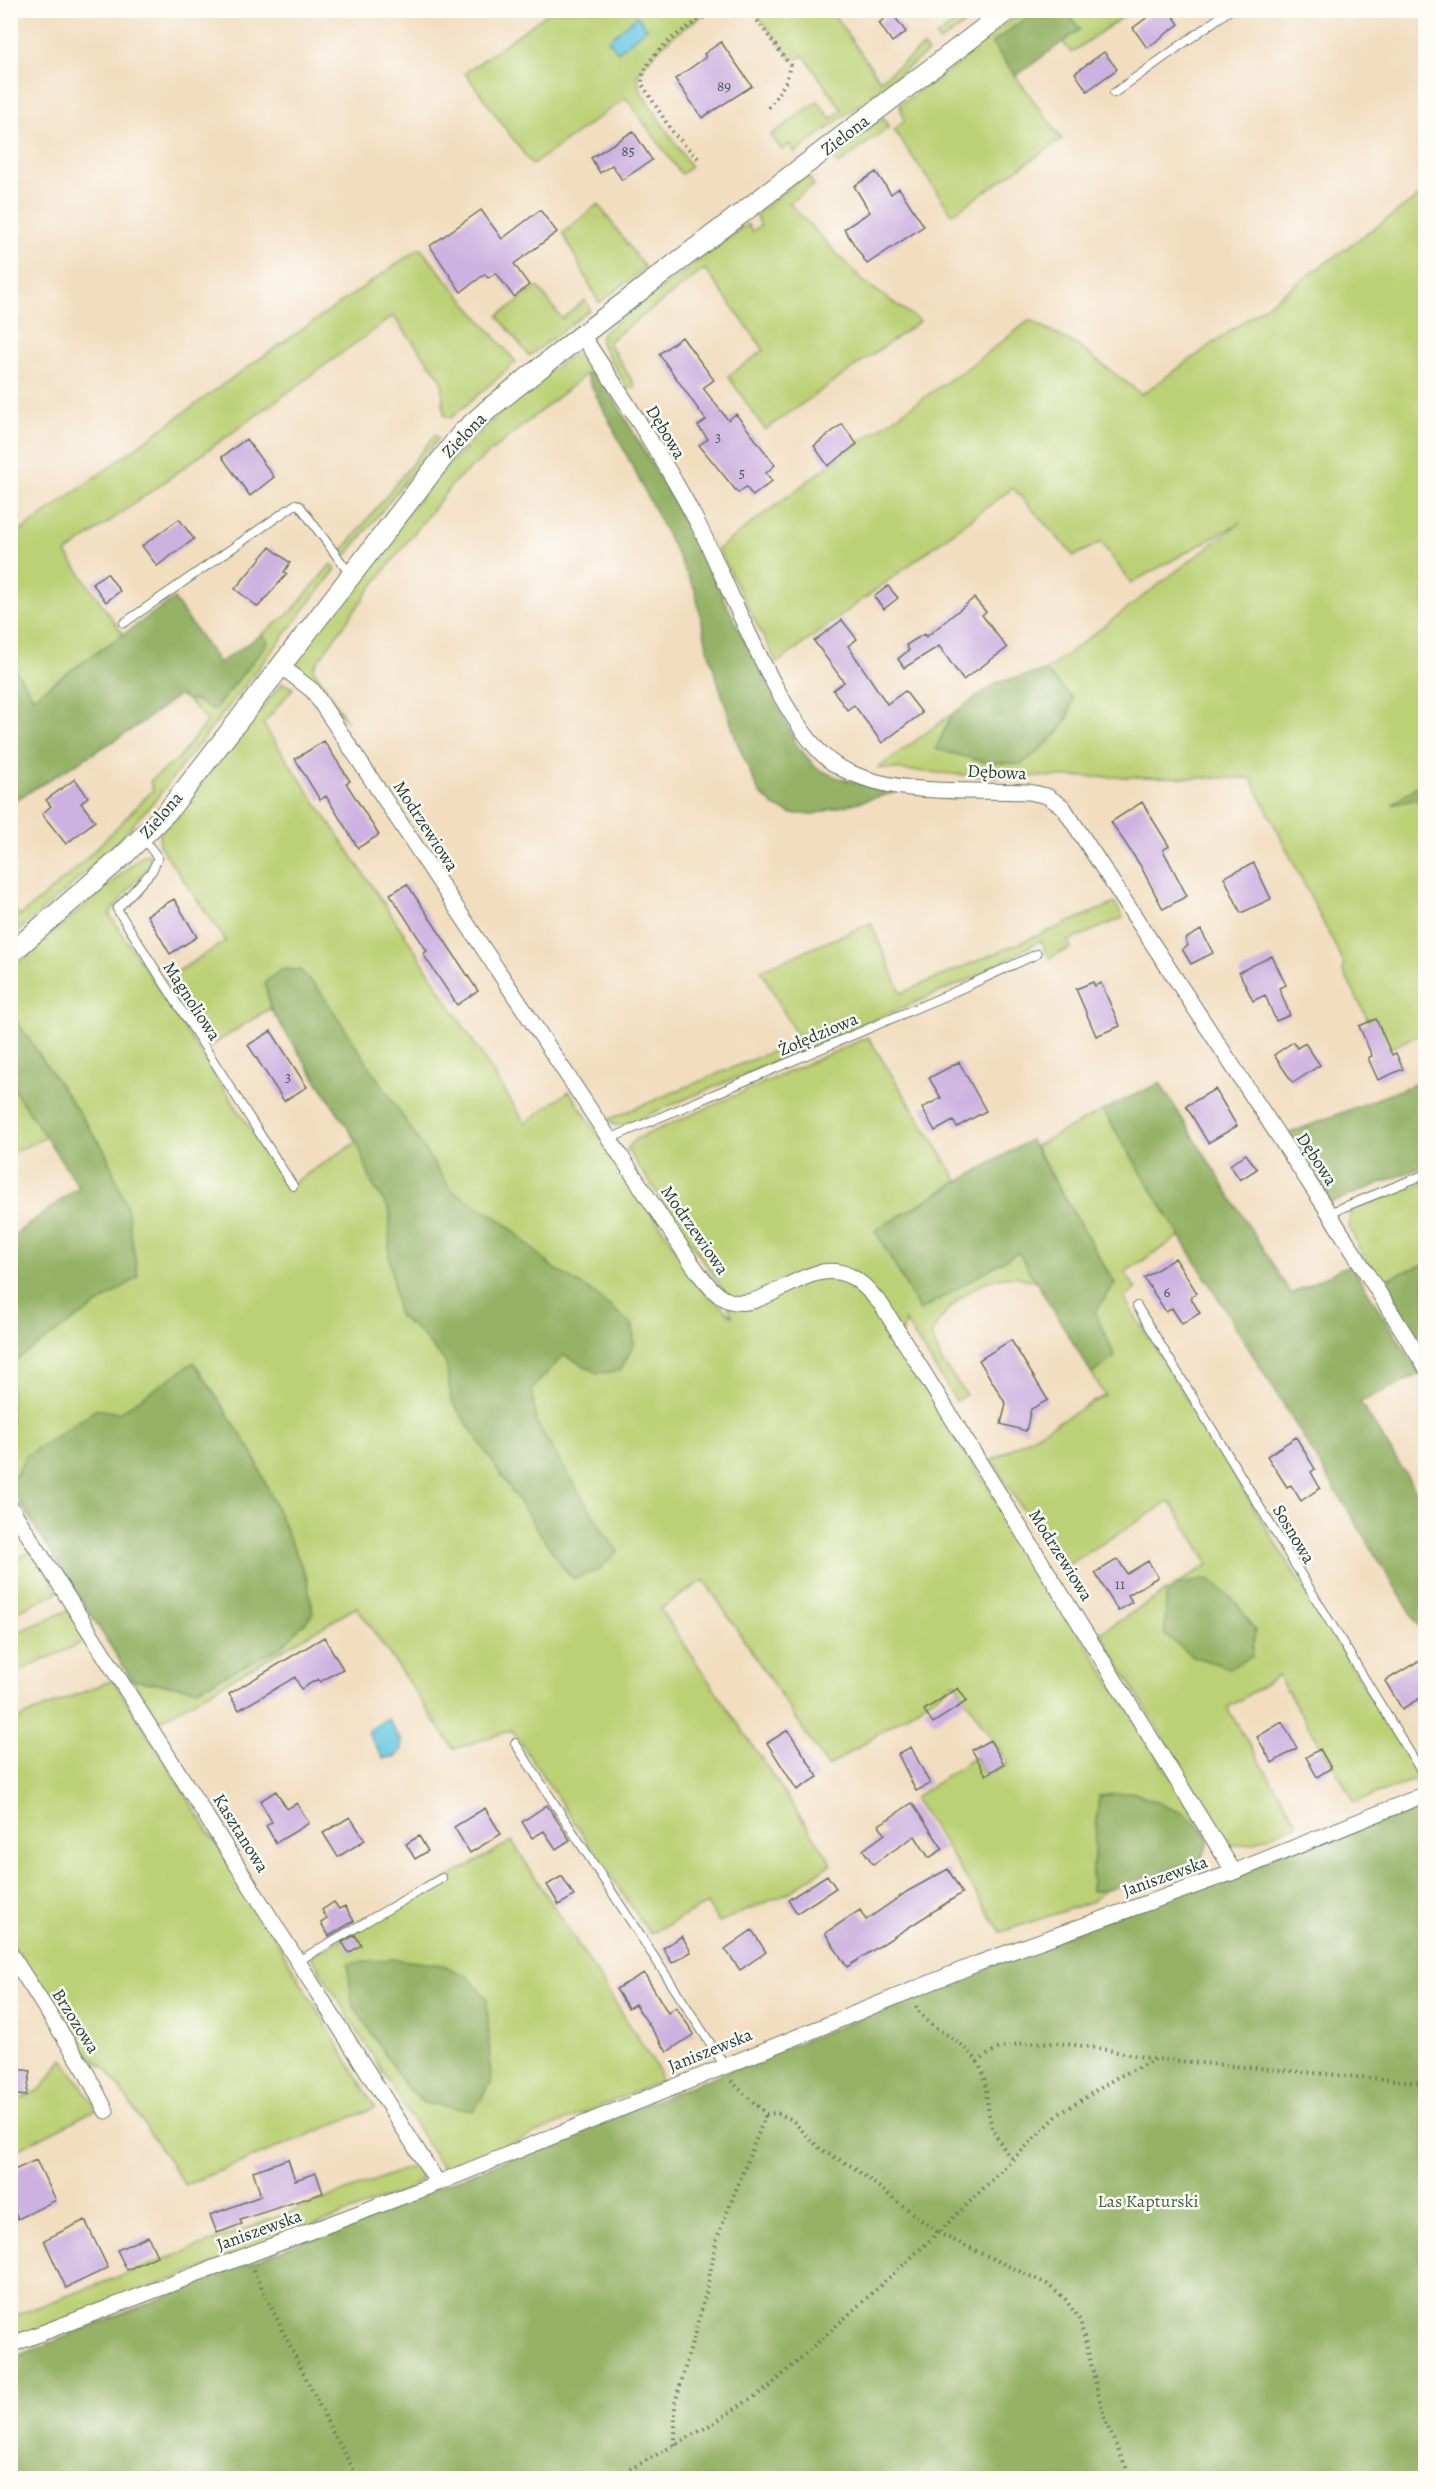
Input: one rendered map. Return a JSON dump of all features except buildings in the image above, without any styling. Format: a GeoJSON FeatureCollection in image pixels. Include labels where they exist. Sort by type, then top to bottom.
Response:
{"type":"FeatureCollection","features":[{"type":"Feature","properties":{"kind":"street","name":"Zielona"},"geometry":{"type":"LineString","coordinates":[[10,954],[142,837],[168,811],[350,574],[462,433],[490,407],[582,334],[1008,10]]}},
{"type":"Feature","properties":{"kind":"street","name":"Dębowa"},"geometry":{"type":"LineString","coordinates":[[582,334],[622,396],[699,527],[756,650],[808,737],[836,765],[871,780],[911,788],[1029,792],[1047,796],[1063,807],[1329,1213],[1425,1368]]}},
{"type":"Feature","properties":{"kind":"street","name":"Modrzewiowa"},"geometry":{"type":"LineString","coordinates":[[280,665],[313,691],[609,1139],[673,1234],[719,1296],[734,1303],[748,1303],[800,1279],[822,1272],[838,1271],[863,1284],[881,1304],[1234,1872]]}},
{"type":"Feature","properties":{"kind":"street","name":"Kasztanowa"},"geometry":{"type":"LineString","coordinates":[[10,1506],[438,2183]]}},
{"type":"Feature","properties":{"kind":"street","name":"Janiszewska"},"geometry":{"type":"LineString","coordinates":[[10,2345],[438,2183],[979,1963],[1234,1872],[1425,1794]]}},
{"type":"Feature","properties":{"kind":"street","name":"Brzozowa"},"geometry":{"type":"LineString","coordinates":[[10,1953],[85,2070],[106,2111]]}},
{"type":"Feature","properties":{"kind":"lane"},"geometry":{"type":"LineString","coordinates":[[1113,93],[1230,10]]}},
{"type":"Feature","properties":{"kind":"lane"},"geometry":{"type":"LineString","coordinates":[[124,623],[296,504],[300,506],[350,574]]}},
{"type":"Feature","properties":{"kind":"lane","name":"Magnoliowa"},"geometry":{"type":"LineString","coordinates":[[142,837],[158,858],[152,871],[117,909],[293,1186]]}},
{"type":"Feature","properties":{"kind":"lane","name":"Żołędziowa"},"geometry":{"type":"LineString","coordinates":[[609,1139],[947,995],[1036,954]]}},
{"type":"Feature","properties":{"kind":"lane"},"geometry":{"type":"LineString","coordinates":[[1329,1213],[1425,1174]]}},
{"type":"Feature","properties":{"kind":"lane","name":"Sosnowa"},"geometry":{"type":"LineString","coordinates":[[1137,1306],[1425,1779]]}},
{"type":"Feature","properties":{"kind":"lane"},"geometry":{"type":"LineString","coordinates":[[515,1743],[721,2067]]}},
{"type":"Feature","properties":{"kind":"lane"},"geometry":{"type":"LineString","coordinates":[[297,1961],[442,1878]]}},
{"type":"Feature","properties":{"kind":"path"},"geometry":{"type":"LineString","coordinates":[[698,158],[673,133],[642,84],[642,78],[656,53],[695,22],[718,10]]}},
{"type":"Feature","properties":{"kind":"path"},"geometry":{"type":"LineString","coordinates":[[737,10],[753,15],[790,65],[786,82],[767,110]]}},
{"type":"Feature","properties":{"kind":"path"},"geometry":{"type":"LineString","coordinates":[[909,1991],[919,2013],[933,2026],[963,2044],[977,2062],[987,2087],[991,2123],[1012,2160]]}},
{"type":"Feature","properties":{"kind":"path"},"geometry":{"type":"LineString","coordinates":[[977,2062],[1000,2048],[1028,2042],[1086,2047],[1156,2059],[1425,2083]]}},
{"type":"Feature","properties":{"kind":"path"},"geometry":{"type":"LineString","coordinates":[[614,2478],[675,2445],[769,2387],[938,2233],[1059,2114],[1116,2078],[1156,2059]]}},
{"type":"Feature","properties":{"kind":"path"},"geometry":{"type":"LineString","coordinates":[[721,2067],[766,2114],[777,2114],[791,2119],[821,2150],[853,2167],[938,2233],[1047,2284],[1065,2299],[1080,2320],[1105,2421],[1131,2478]]}},
{"type":"Feature","properties":{"kind":"path"},"geometry":{"type":"LineString","coordinates":[[675,2445],[675,2403],[706,2293],[717,2238],[766,2114]]}},
{"type":"Feature","properties":{"kind":"path"},"geometry":{"type":"LineString","coordinates":[[247,2256],[328,2425],[358,2478]]}},
{"type":"Feature","properties":{"kind":"green space"},"geometry":{"type":"Polygon","coordinates":[[[970,10],[983,11],[940,42],[936,37],[970,10]]]}},
{"type":"Feature","properties":{"kind":"green space"},"geometry":{"type":"Polygon","coordinates":[[[1037,10],[1066,11],[1080,29],[1016,76],[992,43],[1037,10]]]}},
{"type":"Feature","properties":{"kind":"green space"},"geometry":{"type":"Polygon","coordinates":[[[551,11],[709,11],[660,47],[637,76],[641,92],[691,167],[681,174],[626,98],[532,165],[465,73],[551,11]]]}},
{"type":"Feature","properties":{"kind":"green space"},"geometry":{"type":"Polygon","coordinates":[[[754,11],[831,11],[880,80],[923,47],[928,52],[795,153],[789,144],[782,150],[771,135],[818,101],[831,119],[842,110],[804,56],[792,60],[754,11]]]}},
{"type":"Feature","properties":{"kind":"green space"},"geometry":{"type":"Polygon","coordinates":[[[1024,11],[1037,11],[992,44],[1062,139],[952,214],[894,130],[904,121],[900,104],[962,61],[969,51],[1024,11]]]}},
{"type":"Feature","properties":{"kind":"green space"},"geometry":{"type":"Polygon","coordinates":[[[1066,11],[1131,11],[1071,53],[1063,42],[1080,29],[1066,11]]]}},
{"type":"Feature","properties":{"kind":"green space"},"geometry":{"type":"Polygon","coordinates":[[[883,117],[889,127],[838,165],[833,156],[883,117]]]}},
{"type":"Feature","properties":{"kind":"green space"},"geometry":{"type":"Polygon","coordinates":[[[806,174],[814,185],[789,203],[863,281],[920,321],[765,430],[728,376],[764,350],[705,269],[608,342],[636,387],[628,389],[601,343],[601,334],[747,224],[752,231],[761,225],[755,215],[806,174]]]}},
{"type":"Feature","properties":{"kind":"green space"},"geometry":{"type":"Polygon","coordinates":[[[1425,192],[1425,780],[1394,804],[1425,797],[1425,1032],[1384,1051],[1342,969],[1344,964],[1251,778],[977,776],[878,768],[952,714],[936,749],[1057,735],[1069,717],[1073,698],[1045,671],[1241,522],[1131,583],[1101,542],[1074,556],[1013,488],[777,663],[718,549],[857,444],[974,363],[1030,320],[1075,344],[1142,394],[1425,192]]]}},
{"type":"Feature","properties":{"kind":"green space"},"geometry":{"type":"Polygon","coordinates":[[[598,204],[645,268],[599,303],[563,233],[598,204]]]}},
{"type":"Feature","properties":{"kind":"green space"},"geometry":{"type":"Polygon","coordinates":[[[420,248],[516,362],[451,418],[444,415],[442,380],[393,316],[66,553],[123,634],[33,697],[11,663],[10,539],[229,380],[420,248]]]}},
{"type":"Feature","properties":{"kind":"green space"},"geometry":{"type":"Polygon","coordinates":[[[538,287],[562,319],[585,300],[590,310],[529,356],[498,316],[538,287]]]}},
{"type":"Feature","properties":{"kind":"green space"},"geometry":{"type":"Polygon","coordinates":[[[575,353],[585,356],[597,370],[585,375],[455,481],[368,592],[313,668],[347,722],[297,664],[297,655],[424,493],[459,454],[533,384],[575,353]]]}},
{"type":"Feature","properties":{"kind":"green space"},"geometry":{"type":"Polygon","coordinates":[[[597,370],[687,525],[797,745],[816,768],[838,778],[896,792],[814,814],[792,814],[774,806],[759,792],[737,742],[708,650],[695,590],[586,375],[597,370]]]}},
{"type":"Feature","properties":{"kind":"green space"},"geometry":{"type":"Polygon","coordinates":[[[435,435],[439,438],[346,556],[342,551],[435,435]]]}},
{"type":"Feature","properties":{"kind":"green space"},"geometry":{"type":"Polygon","coordinates":[[[331,564],[336,569],[156,799],[122,837],[69,888],[11,937],[10,905],[20,916],[77,868],[153,790],[150,781],[179,758],[207,721],[189,701],[193,699],[214,710],[268,642],[262,634],[292,611],[331,564]]]}},
{"type":"Feature","properties":{"kind":"green space"},"geometry":{"type":"Polygon","coordinates":[[[174,599],[219,663],[262,634],[268,642],[214,710],[193,699],[189,701],[179,695],[130,731],[11,803],[11,663],[33,697],[174,599]]]}},
{"type":"Feature","properties":{"kind":"green space"},"geometry":{"type":"Polygon","coordinates":[[[1045,671],[1073,698],[1066,719],[1055,736],[1022,764],[985,762],[936,749],[952,714],[998,682],[1045,671]]]}},
{"type":"Feature","properties":{"kind":"green space"},"geometry":{"type":"Polygon","coordinates":[[[282,683],[293,688],[263,724],[411,944],[525,1123],[569,1091],[706,1293],[732,1316],[724,1291],[627,1149],[636,1139],[868,1037],[958,1181],[876,1230],[920,1310],[1018,1252],[1037,1283],[1018,1277],[992,1280],[955,1303],[937,1324],[931,1335],[942,1362],[966,1394],[956,1401],[905,1321],[899,1347],[1210,1840],[1099,1796],[1091,1891],[1104,1891],[1093,1901],[1001,1932],[914,1798],[975,1757],[986,1775],[1008,1764],[955,1683],[828,1767],[704,1580],[660,1609],[832,1863],[788,1893],[719,1922],[707,1904],[650,1934],[512,1730],[454,1749],[357,1607],[159,1721],[132,1680],[198,1689],[281,1647],[313,1614],[307,1579],[252,1452],[194,1363],[119,1413],[26,1456],[11,1483],[11,1363],[137,1276],[105,1151],[11,1013],[11,970],[143,855],[149,854],[151,862],[109,914],[288,1186],[357,1142],[270,1008],[211,1046],[166,979],[226,941],[159,845],[160,834],[282,683]]]}},
{"type":"Feature","properties":{"kind":"green space"},"geometry":{"type":"Polygon","coordinates":[[[1425,780],[1425,797],[1392,805],[1425,780]]]}},
{"type":"Feature","properties":{"kind":"green space"},"geometry":{"type":"Polygon","coordinates":[[[1115,903],[1123,918],[1068,941],[1071,948],[1049,958],[1041,940],[980,975],[624,1125],[614,1125],[609,1119],[799,1040],[761,970],[871,923],[901,993],[1115,903]]]}},
{"type":"Feature","properties":{"kind":"green space"},"geometry":{"type":"Polygon","coordinates":[[[282,969],[300,970],[320,991],[451,1190],[504,1222],[552,1267],[591,1291],[633,1325],[634,1344],[620,1371],[598,1373],[564,1355],[532,1389],[536,1422],[601,1528],[618,1551],[599,1570],[573,1579],[560,1563],[451,1400],[446,1363],[420,1333],[398,1315],[389,1256],[390,1211],[372,1184],[357,1142],[270,1008],[265,982],[282,969]]]}},
{"type":"Feature","properties":{"kind":"green space"},"geometry":{"type":"Polygon","coordinates":[[[11,1013],[105,1151],[127,1207],[138,1277],[11,1363],[11,1237],[79,1187],[11,1085],[11,1013]]]}},
{"type":"Feature","properties":{"kind":"green space"},"geometry":{"type":"Polygon","coordinates":[[[1425,1080],[1425,1166],[1327,1204],[1284,1135],[1425,1080]]]}},
{"type":"Feature","properties":{"kind":"green space"},"geometry":{"type":"Polygon","coordinates":[[[1160,1083],[1291,1294],[1350,1264],[1420,1374],[1360,1402],[1425,1505],[1425,1636],[1103,1110],[1160,1083]]]}},
{"type":"Feature","properties":{"kind":"green space"},"geometry":{"type":"Polygon","coordinates":[[[10,1085],[47,1137],[11,1153],[10,1153],[10,1085]]]}},
{"type":"Feature","properties":{"kind":"green space"},"geometry":{"type":"Polygon","coordinates":[[[1103,1110],[1180,1236],[1125,1272],[1136,1289],[1124,1298],[1421,1778],[1355,1802],[1278,1676],[1227,1708],[1298,1824],[1253,1843],[1229,1846],[1100,1633],[1209,1564],[1170,1501],[1060,1570],[992,1460],[1105,1395],[1092,1374],[1115,1356],[1095,1312],[1115,1284],[1035,1146],[1103,1110]]]}},
{"type":"Feature","properties":{"kind":"green space"},"geometry":{"type":"Polygon","coordinates":[[[1030,1140],[1115,1284],[1095,1312],[1115,1357],[1092,1374],[1018,1252],[920,1311],[875,1230],[1030,1140]]]}},
{"type":"Feature","properties":{"kind":"green space"},"geometry":{"type":"Polygon","coordinates":[[[1425,1182],[1425,1264],[1376,1283],[1349,1227],[1350,1211],[1425,1182]]]}},
{"type":"Feature","properties":{"kind":"green space"},"geometry":{"type":"Polygon","coordinates":[[[1425,1264],[1425,1331],[1411,1337],[1376,1283],[1425,1264]]]}},
{"type":"Feature","properties":{"kind":"green space"},"geometry":{"type":"Polygon","coordinates":[[[194,1362],[252,1452],[307,1579],[313,1614],[281,1647],[198,1689],[132,1680],[10,1487],[26,1456],[97,1409],[119,1413],[194,1362]]]}},
{"type":"Feature","properties":{"kind":"green space"},"geometry":{"type":"Polygon","coordinates":[[[34,1551],[58,1592],[11,1614],[11,1561],[34,1551]]]}},
{"type":"Feature","properties":{"kind":"green space"},"geometry":{"type":"Polygon","coordinates":[[[1209,1579],[1236,1602],[1255,1630],[1252,1657],[1230,1668],[1192,1656],[1165,1635],[1166,1595],[1181,1584],[1209,1579]]]}},
{"type":"Feature","properties":{"kind":"green space"},"geometry":{"type":"Polygon","coordinates":[[[69,1610],[86,1638],[79,1644],[11,1675],[11,1635],[69,1610]]]}},
{"type":"Feature","properties":{"kind":"green space"},"geometry":{"type":"Polygon","coordinates":[[[113,1680],[263,1918],[375,2108],[185,2185],[108,2071],[80,2047],[11,1941],[10,1722],[113,1680]]]}},
{"type":"Feature","properties":{"kind":"green space"},"geometry":{"type":"Polygon","coordinates":[[[1133,1792],[1186,1815],[1210,1840],[1201,1860],[1104,1891],[1091,1891],[1099,1796],[1133,1792]]]}},
{"type":"Feature","properties":{"kind":"green space","name":"Las Kapturski"},"geometry":{"type":"Polygon","coordinates":[[[1425,1794],[1425,2478],[11,2478],[10,2359],[1344,1824],[1425,1794]]]}},
{"type":"Feature","properties":{"kind":"green space"},"geometry":{"type":"Polygon","coordinates":[[[512,1841],[659,2071],[659,2082],[444,2171],[311,1956],[512,1841]]]}},
{"type":"Feature","properties":{"kind":"green space"},"geometry":{"type":"Polygon","coordinates":[[[393,1959],[443,1965],[469,1977],[487,1999],[491,2083],[473,2111],[424,2103],[405,2086],[352,2003],[348,1964],[393,1959]]]}},
{"type":"Feature","properties":{"kind":"green space"},"geometry":{"type":"Polygon","coordinates":[[[63,2059],[97,2109],[11,2153],[11,2104],[41,2089],[63,2059]]]}},
{"type":"Feature","properties":{"kind":"green space"},"geometry":{"type":"Polygon","coordinates":[[[421,2163],[421,2180],[407,2190],[11,2341],[11,2317],[421,2163]]]}},
{"type":"Feature","properties":{"kind":"water"},"geometry":{"type":"Polygon","coordinates":[[[637,16],[647,28],[618,52],[608,40],[637,16]]]}},
{"type":"Feature","properties":{"kind":"water"},"geometry":{"type":"Polygon","coordinates":[[[387,1718],[401,1740],[402,1751],[394,1757],[383,1758],[367,1732],[387,1718]]]}}]}
